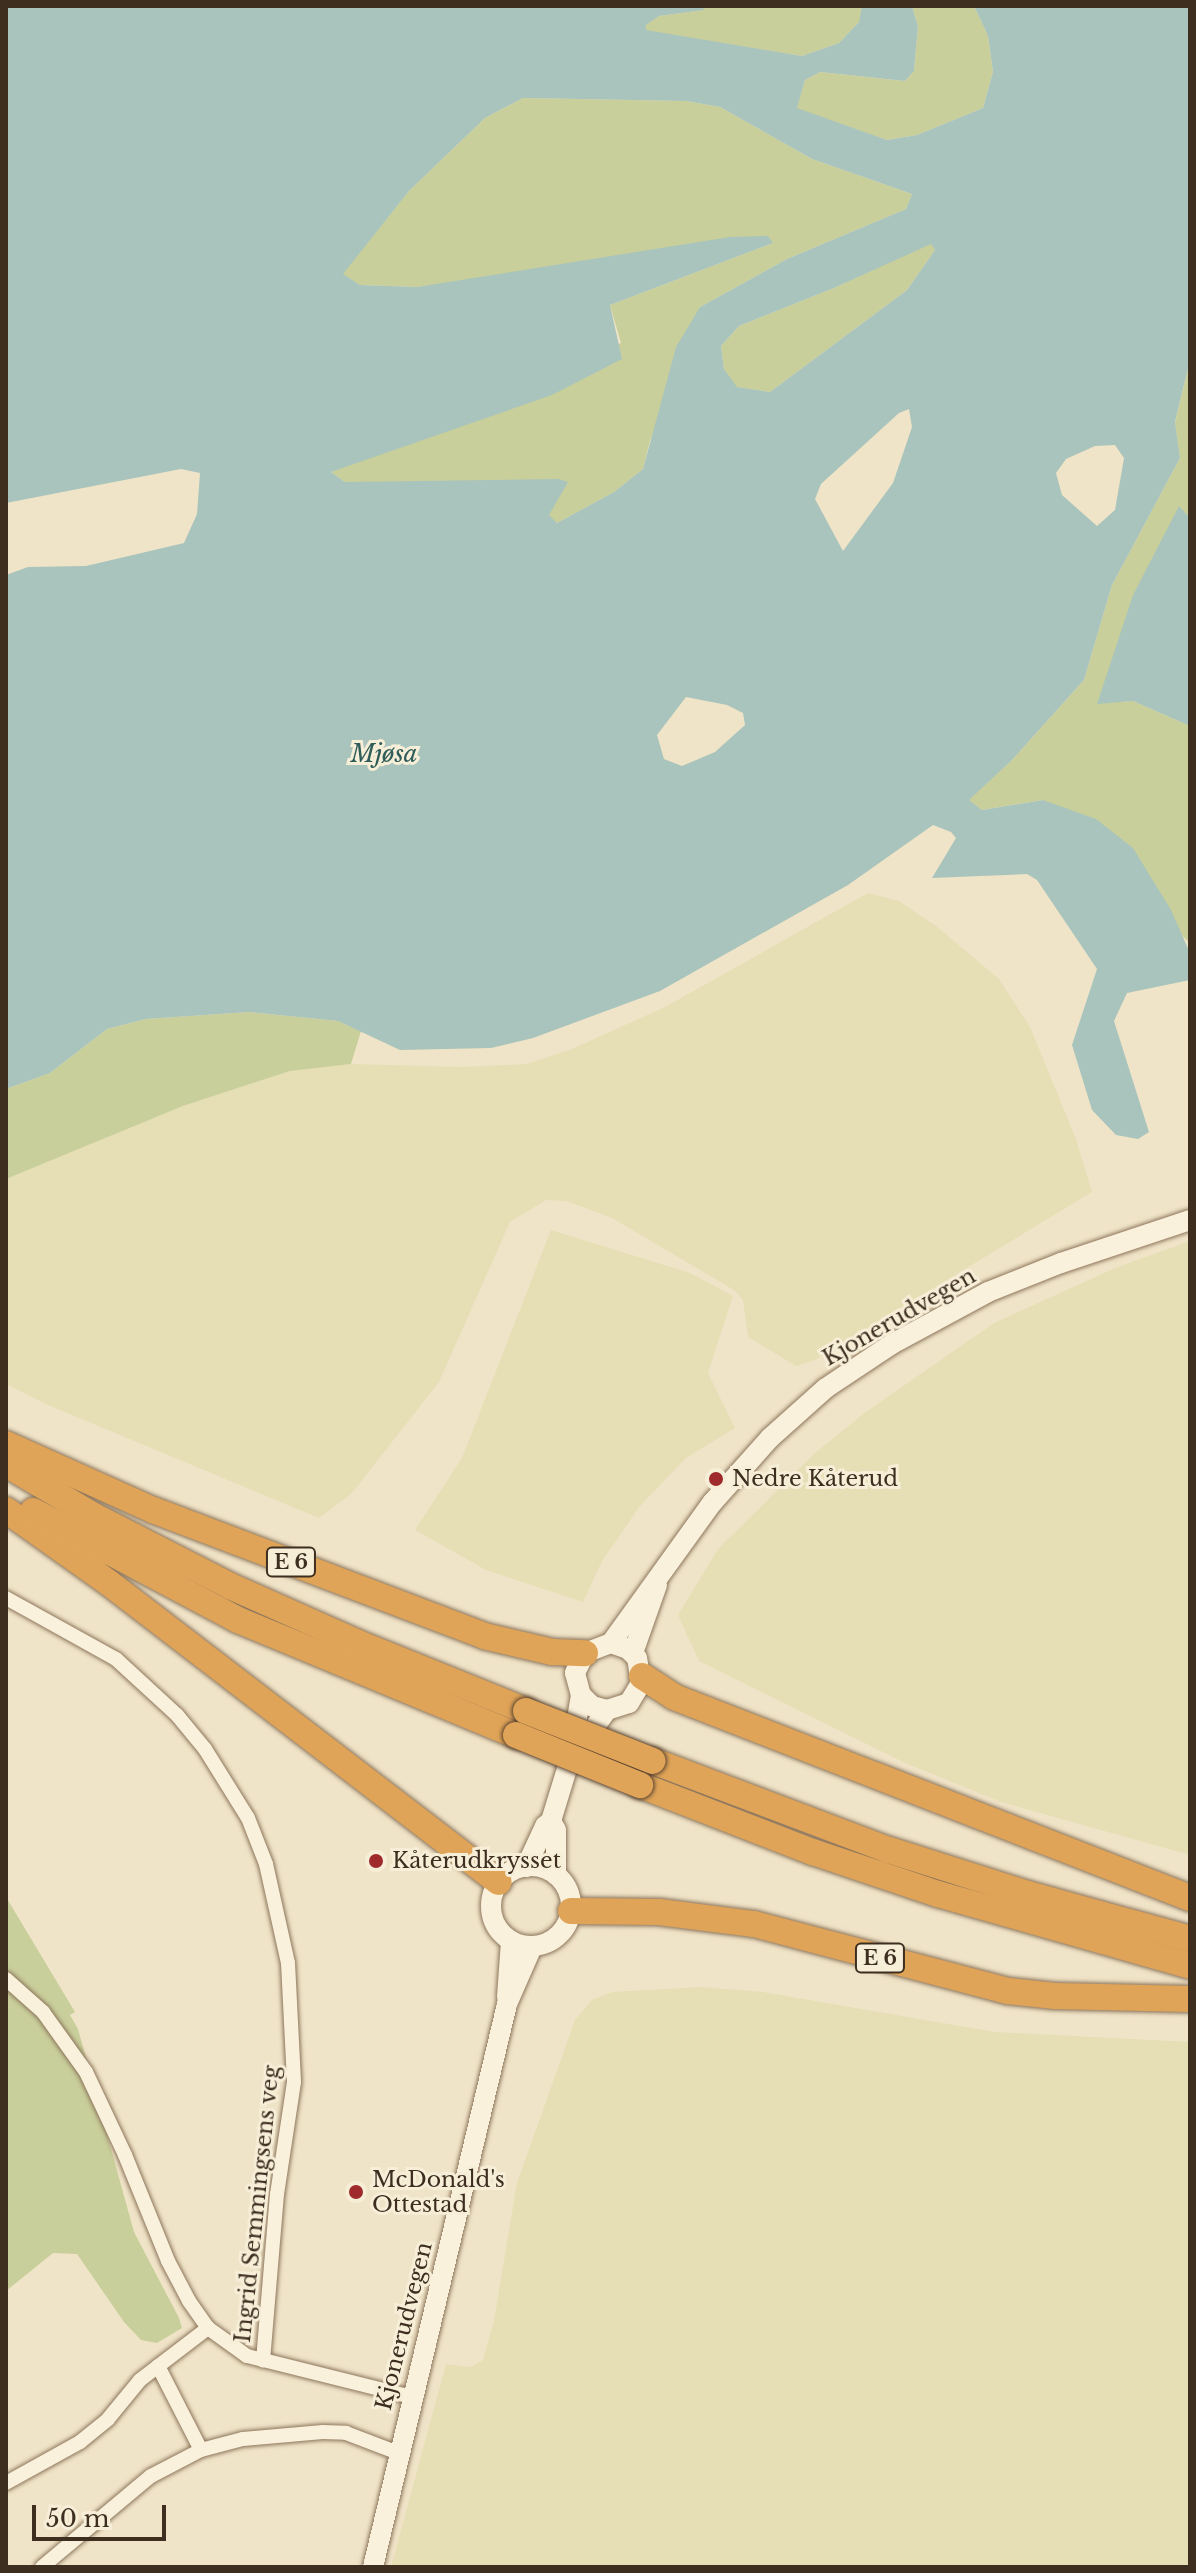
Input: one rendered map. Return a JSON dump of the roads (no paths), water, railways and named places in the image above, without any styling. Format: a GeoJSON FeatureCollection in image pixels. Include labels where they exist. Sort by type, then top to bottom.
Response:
{"type":"FeatureCollection","features":[{"type":"Feature","properties":{"kind":"highway","name":"E 6"},"geometry":{"type":"LineString","coordinates":[[6,1444],[153,1510],[484,1636],[526,1648],[585,1653]]}},
{"type":"Feature","properties":{"kind":"highway","name":"E 6"},"geometry":{"type":"LineString","coordinates":[[6,1464],[94,1516],[230,1586],[358,1643],[526,1711],[889,1850],[1028,1894],[1190,1939]]}},
{"type":"Feature","properties":{"kind":"highway"},"geometry":{"type":"LineString","coordinates":[[6,1495],[123,1562],[238,1620],[640,1785],[909,1885],[1190,1966]]}},
{"type":"Feature","properties":{"kind":"highway"},"geometry":{"type":"LineString","coordinates":[[6,1510],[109,1583],[463,1851],[499,1882]]}},
{"type":"Feature","properties":{"kind":"highway"},"geometry":{"type":"LineString","coordinates":[[637,1664],[674,1697],[1190,1898]]}},
{"type":"Feature","properties":{"kind":"highway","name":"E 6"},"geometry":{"type":"LineString","coordinates":[[571,1911],[659,1912],[754,1924],[1008,1991],[1055,1996],[1190,1999]]}},
{"type":"Feature","properties":{"kind":"main road","name":"Kjonerudvegen"},"geometry":{"type":"LineString","coordinates":[[611,1643],[712,1503],[770,1438],[826,1388],[955,1308],[1026,1275],[1190,1220]]}},
{"type":"Feature","properties":{"kind":"main road","name":"Kjonerudvegen"},"geometry":{"type":"LineString","coordinates":[[570,1759],[607,1710],[629,1703],[639,1691],[637,1664],[659,1577]]}},
{"type":"Feature","properties":{"kind":"main road"},"geometry":{"type":"LineString","coordinates":[[585,1653],[599,1644],[611,1643],[637,1664]]}},
{"type":"Feature","properties":{"kind":"main road","name":"Kjonerudvegen"},"geometry":{"type":"LineString","coordinates":[[526,1867],[545,1826],[551,1821],[570,1759],[581,1695],[575,1673],[585,1653]]}},
{"type":"Feature","properties":{"kind":"main road"},"geometry":{"type":"LineString","coordinates":[[581,1695],[592,1706],[607,1710]]}},
{"type":"Feature","properties":{"kind":"main road","name":"Kjonerudvegen"},"geometry":{"type":"LineString","coordinates":[[551,1821],[556,1830],[556,1875],[570,1897],[571,1911]]}},
{"type":"Feature","properties":{"kind":"main road"},"geometry":{"type":"LineString","coordinates":[[556,1875],[542,1868],[526,1867],[511,1872],[499,1882],[491,1911],[495,1925],[511,1941],[532,1947],[554,1940],[568,1922],[571,1911]]}},
{"type":"Feature","properties":{"kind":"main road","name":"Kjonerudvegen"},"geometry":{"type":"LineString","coordinates":[[373,2567],[507,2004],[511,1941]]}},
{"type":"Feature","properties":{"kind":"main road","name":"Kjonerudvegen"},"geometry":{"type":"LineString","coordinates":[[507,2004],[532,1947]]}},
{"type":"Feature","properties":{"kind":"street","name":"Ingrid Semmingsens veg"},"geometry":{"type":"LineString","coordinates":[[6,1598],[116,1659],[177,1715],[205,1749],[248,1818],[266,1864],[288,1963],[294,2082],[277,2194],[263,2360]]}},
{"type":"Feature","properties":{"kind":"street","name":"Ingrid Semmingsens veg"},"geometry":{"type":"LineString","coordinates":[[6,1979],[43,2012],[86,2072],[125,2155],[168,2261],[208,2328],[247,2356],[412,2397]]}},
{"type":"Feature","properties":{"kind":"street","name":"Ingrid Semmingsens veg"},"geometry":{"type":"LineString","coordinates":[[6,2483],[80,2442],[108,2419],[140,2380],[208,2328]]}},
{"type":"Feature","properties":{"kind":"street"},"geometry":{"type":"LineString","coordinates":[[158,2366],[201,2450]]}},
{"type":"Feature","properties":{"kind":"street"},"geometry":{"type":"LineString","coordinates":[[42,2567],[151,2476],[201,2450],[259,2436],[323,2432],[346,2433],[398,2453]]}},
{"type":"Feature","properties":{"kind":"water","name":"Mjøsa"},"geometry":{"type":"Polygon","coordinates":[[[6,6],[702,6],[704,10],[659,16],[646,25],[646,30],[802,56],[839,43],[859,22],[862,6],[912,6],[918,26],[914,71],[905,81],[820,72],[805,80],[797,108],[887,140],[917,135],[983,108],[993,72],[988,36],[974,6],[1190,6],[1190,360],[1175,422],[1180,458],[1112,585],[1084,680],[1012,760],[969,800],[982,810],[1043,800],[1096,819],[1133,848],[1171,910],[1190,953],[1190,980],[1127,993],[1114,1021],[1149,1132],[1138,1139],[1116,1135],[1092,1110],[1072,1045],[1097,969],[1037,880],[1027,874],[932,878],[956,838],[951,832],[933,825],[848,885],[660,991],[533,1038],[491,1048],[400,1050],[338,1021],[249,1012],[146,1019],[107,1029],[50,1073],[6,1089],[6,575],[28,567],[86,566],[184,543],[197,514],[200,473],[181,469],[6,503],[6,6]],[[523,98],[485,118],[409,191],[343,274],[360,285],[417,287],[730,237],[768,236],[773,243],[610,305],[622,359],[552,395],[331,472],[345,482],[559,479],[568,482],[549,515],[557,523],[614,492],[643,469],[676,347],[700,307],[787,259],[906,209],[912,194],[812,159],[720,107],[686,101],[523,98]],[[931,244],[739,326],[721,346],[724,369],[737,387],[770,392],[907,290],[935,250],[931,244]],[[909,409],[899,413],[821,484],[815,499],[843,551],[893,483],[912,427],[909,409]],[[1115,445],[1095,446],[1066,459],[1056,473],[1062,495],[1097,526],[1115,510],[1124,458],[1115,445]],[[686,697],[657,735],[664,759],[682,766],[715,752],[745,725],[743,713],[727,705],[686,697]]]}},
{"type":"Feature","properties":{"kind":"water"},"geometry":{"type":"Polygon","coordinates":[[[1179,506],[1190,518],[1190,726],[1133,701],[1097,704],[1133,595],[1179,506]]]}},
{"type":"Feature","properties":{"kind":"place","name":"Nedre Kåterud"},"geometry":{"type":"Point","coordinates":[716,1479]}},
{"type":"Feature","properties":{"kind":"place","name":"Kåterudkrysset"},"geometry":{"type":"Point","coordinates":[376,1861]}},
{"type":"Feature","properties":{"kind":"place","name":"McDonald's Ottestad"},"geometry":{"type":"Point","coordinates":[356,2192]}}]}
